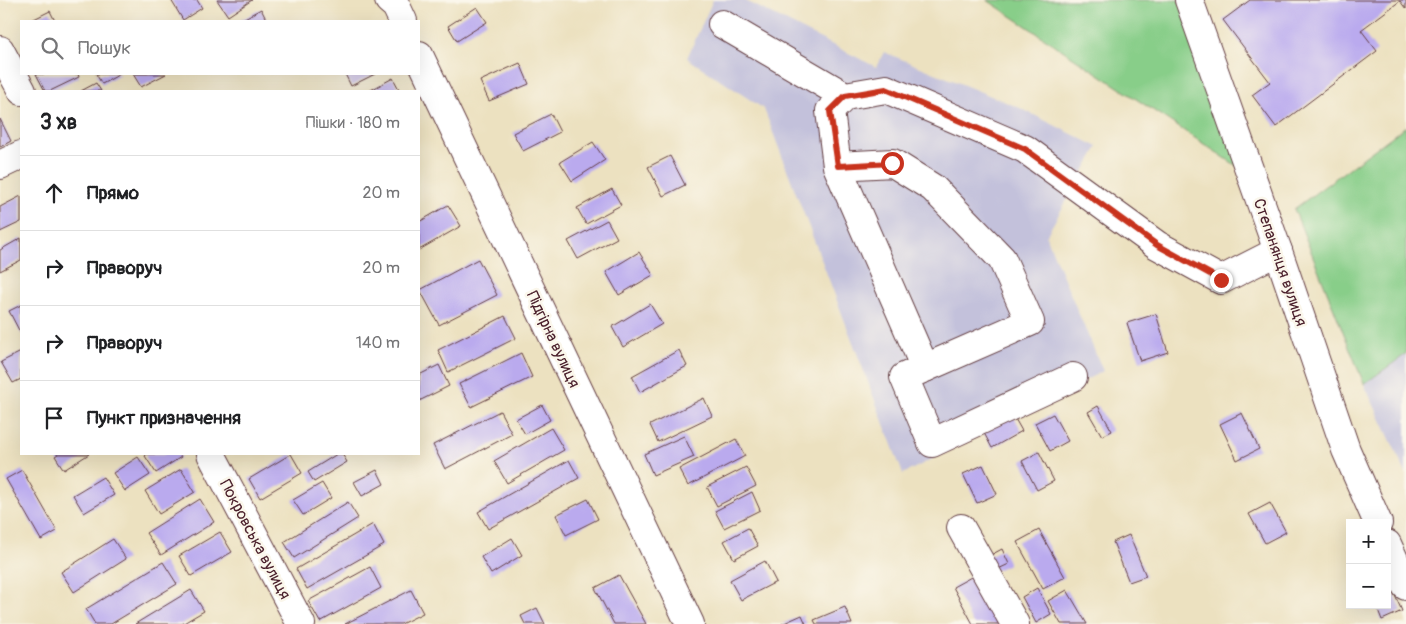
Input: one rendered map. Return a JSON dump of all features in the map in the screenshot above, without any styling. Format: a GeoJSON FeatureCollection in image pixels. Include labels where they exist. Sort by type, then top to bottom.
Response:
{"type":"FeatureCollection","features":[{"type":"Feature","properties":{"kind":"street"},"geometry":{"type":"LineString","coordinates":[[389,0],[396,6],[403,20]]}},
{"type":"Feature","properties":{"kind":"street","name":"Степанянця вулиця"},"geometry":{"type":"LineString","coordinates":[[1189,0],[1346,450],[1376,519]]}},
{"type":"Feature","properties":{"kind":"street"},"geometry":{"type":"LineString","coordinates":[[722,24],[845,96]]}},
{"type":"Feature","properties":{"kind":"street"},"geometry":{"type":"LineString","coordinates":[[0,50],[21,90]]}},
{"type":"Feature","properties":{"kind":"street","name":"Підгірна вулиця"},"geometry":{"type":"LineString","coordinates":[[420,57],[690,624]]}},
{"type":"Feature","properties":{"kind":"street"},"geometry":{"type":"LineString","coordinates":[[925,368],[838,166],[830,111],[845,96],[886,89],[1025,149],[1157,245],[1221,280],[1278,251]]}},
{"type":"Feature","properties":{"kind":"street"},"geometry":{"type":"LineString","coordinates":[[0,165],[20,155]]}},
{"type":"Feature","properties":{"kind":"street"},"geometry":{"type":"LineString","coordinates":[[838,166],[892,163],[934,188],[1002,259],[1030,322],[904,377],[932,443],[1072,377]]}},
{"type":"Feature","properties":{"kind":"street","name":"Покровська вулиця"},"geometry":{"type":"LineString","coordinates":[[212,455],[300,624]]}},
{"type":"Feature","properties":{"kind":"street"},"geometry":{"type":"LineString","coordinates":[[960,528],[1015,624]]}},
{"type":"Feature","properties":{"kind":"street"},"geometry":{"type":"LineString","coordinates":[[1391,553],[1406,586]]}},
{"type":"Feature","properties":{"kind":"shaded area"},"geometry":{"type":"Polygon","coordinates":[[[713,0],[744,0],[876,67],[884,52],[1020,108],[1098,147],[1046,236],[1103,371],[903,474],[764,109],[687,58],[713,0]]]}},
{"type":"Feature","properties":{"kind":"shaded area"},"geometry":{"type":"Polygon","coordinates":[[[1406,354],[1406,473],[1364,384],[1406,354]]]}},
{"type":"Feature","properties":{"kind":"green space"},"geometry":{"type":"Polygon","coordinates":[[[987,0],[1179,0],[1240,168],[987,0]]]}},
{"type":"Feature","properties":{"kind":"green space"},"geometry":{"type":"Polygon","coordinates":[[[1406,126],[1406,354],[1364,384],[1294,209],[1406,126]]]}},
{"type":"Feature","properties":{"kind":"building"},"geometry":{"type":"Polygon","coordinates":[[[171,0],[197,0],[202,8],[183,20],[171,0]]]}},
{"type":"Feature","properties":{"kind":"building"},"geometry":{"type":"Polygon","coordinates":[[[217,0],[252,0],[228,16],[217,0]]]}},
{"type":"Feature","properties":{"kind":"building"},"geometry":{"type":"Polygon","coordinates":[[[1250,0],[1406,0],[1406,9],[1400,1],[1361,30],[1377,51],[1276,127],[1252,95],[1270,82],[1223,20],[1250,0]]]}},
{"type":"Feature","properties":{"kind":"building"},"geometry":{"type":"Polygon","coordinates":[[[477,7],[487,22],[457,41],[448,26],[477,7]]]}},
{"type":"Feature","properties":{"kind":"building"},"geometry":{"type":"Polygon","coordinates":[[[261,9],[266,20],[241,20],[261,9]]]}},
{"type":"Feature","properties":{"kind":"building"},"geometry":{"type":"Polygon","coordinates":[[[50,11],[54,20],[32,20],[50,11]]]}},
{"type":"Feature","properties":{"kind":"building"},"geometry":{"type":"Polygon","coordinates":[[[520,63],[529,84],[489,101],[480,81],[520,63]]]}},
{"type":"Feature","properties":{"kind":"building"},"geometry":{"type":"Polygon","coordinates":[[[37,75],[78,75],[79,77],[52,90],[44,90],[37,75]]]}},
{"type":"Feature","properties":{"kind":"building"},"geometry":{"type":"Polygon","coordinates":[[[97,75],[118,75],[102,84],[97,75]]]}},
{"type":"Feature","properties":{"kind":"building"},"geometry":{"type":"Polygon","coordinates":[[[134,75],[164,75],[141,87],[134,75]]]}},
{"type":"Feature","properties":{"kind":"building"},"geometry":{"type":"Polygon","coordinates":[[[346,75],[373,75],[351,86],[346,75]]]}},
{"type":"Feature","properties":{"kind":"building"},"geometry":{"type":"Polygon","coordinates":[[[393,78],[399,90],[371,90],[393,78]]]}},
{"type":"Feature","properties":{"kind":"building"},"geometry":{"type":"Polygon","coordinates":[[[96,83],[100,90],[83,90],[96,83]]]}},
{"type":"Feature","properties":{"kind":"building"},"geometry":{"type":"Polygon","coordinates":[[[551,114],[560,132],[523,151],[513,133],[551,114]]]}},
{"type":"Feature","properties":{"kind":"building"},"geometry":{"type":"Polygon","coordinates":[[[0,119],[11,141],[0,147],[0,119]]]}},
{"type":"Feature","properties":{"kind":"building"},"geometry":{"type":"Polygon","coordinates":[[[593,142],[605,160],[572,181],[560,162],[593,142]]]}},
{"type":"Feature","properties":{"kind":"building"},"geometry":{"type":"Polygon","coordinates":[[[670,156],[685,185],[663,196],[648,167],[670,156]]]}},
{"type":"Feature","properties":{"kind":"building"},"geometry":{"type":"Polygon","coordinates":[[[612,189],[621,205],[586,224],[577,208],[612,189]]]}},
{"type":"Feature","properties":{"kind":"building"},"geometry":{"type":"Polygon","coordinates":[[[20,197],[20,222],[0,232],[0,207],[20,197]]]}},
{"type":"Feature","properties":{"kind":"building"},"geometry":{"type":"Polygon","coordinates":[[[448,205],[461,226],[420,249],[420,221],[448,205]]]}},
{"type":"Feature","properties":{"kind":"building"},"geometry":{"type":"Polygon","coordinates":[[[607,220],[617,238],[578,259],[568,241],[607,220]]]}},
{"type":"Feature","properties":{"kind":"building"},"geometry":{"type":"Polygon","coordinates":[[[20,239],[20,261],[0,271],[0,250],[20,239]]]}},
{"type":"Feature","properties":{"kind":"building"},"geometry":{"type":"Polygon","coordinates":[[[639,252],[653,275],[619,295],[606,272],[639,252]]]}},
{"type":"Feature","properties":{"kind":"building"},"geometry":{"type":"Polygon","coordinates":[[[478,259],[497,295],[439,325],[420,290],[478,259]]]}},
{"type":"Feature","properties":{"kind":"building"},"geometry":{"type":"Polygon","coordinates":[[[650,304],[662,324],[623,347],[612,327],[650,304]]]}},
{"type":"Feature","properties":{"kind":"building"},"geometry":{"type":"Polygon","coordinates":[[[20,306],[20,332],[9,311],[20,306]]]}},
{"type":"Feature","properties":{"kind":"building"},"geometry":{"type":"Polygon","coordinates":[[[1156,314],[1168,352],[1140,361],[1127,323],[1156,314]]]}},
{"type":"Feature","properties":{"kind":"building"},"geometry":{"type":"Polygon","coordinates":[[[505,316],[516,338],[448,372],[438,350],[505,316]]]}},
{"type":"Feature","properties":{"kind":"building"},"geometry":{"type":"Polygon","coordinates":[[[679,350],[687,366],[640,392],[632,376],[679,350]]]}},
{"type":"Feature","properties":{"kind":"building"},"geometry":{"type":"Polygon","coordinates":[[[20,352],[20,380],[13,383],[1,362],[20,352]]]}},
{"type":"Feature","properties":{"kind":"building"},"geometry":{"type":"Polygon","coordinates":[[[521,353],[532,377],[471,407],[459,384],[521,353]]]}},
{"type":"Feature","properties":{"kind":"building"},"geometry":{"type":"Polygon","coordinates":[[[439,365],[449,386],[420,400],[420,374],[439,365]]]}},
{"type":"Feature","properties":{"kind":"building"},"geometry":{"type":"Polygon","coordinates":[[[704,398],[712,416],[658,442],[650,425],[704,398]]]}},
{"type":"Feature","properties":{"kind":"building"},"geometry":{"type":"Polygon","coordinates":[[[542,405],[550,420],[525,434],[516,419],[542,405]]]}},
{"type":"Feature","properties":{"kind":"building"},"geometry":{"type":"Polygon","coordinates":[[[1098,406],[1112,431],[1102,436],[1088,412],[1098,406]]]}},
{"type":"Feature","properties":{"kind":"building"},"geometry":{"type":"Polygon","coordinates":[[[500,411],[512,434],[445,469],[433,445],[500,411]]]}},
{"type":"Feature","properties":{"kind":"building"},"geometry":{"type":"Polygon","coordinates":[[[1242,413],[1259,449],[1237,460],[1220,424],[1242,413]]]}},
{"type":"Feature","properties":{"kind":"building"},"geometry":{"type":"Polygon","coordinates":[[[1053,414],[1068,441],[1050,451],[1035,423],[1053,414]]]}},
{"type":"Feature","properties":{"kind":"building"},"geometry":{"type":"Polygon","coordinates":[[[1014,417],[1022,431],[992,448],[984,433],[1014,417]]]}},
{"type":"Feature","properties":{"kind":"building"},"geometry":{"type":"Polygon","coordinates":[[[551,428],[564,450],[507,483],[494,461],[551,428]]]}},
{"type":"Feature","properties":{"kind":"building"},"geometry":{"type":"Polygon","coordinates":[[[684,436],[694,457],[653,475],[644,454],[684,436]]]}},
{"type":"Feature","properties":{"kind":"building"},"geometry":{"type":"Polygon","coordinates":[[[736,439],[745,456],[688,486],[679,469],[736,439]]]}},
{"type":"Feature","properties":{"kind":"building"},"geometry":{"type":"Polygon","coordinates":[[[1039,452],[1054,481],[1037,490],[1022,461],[1039,452]]]}},
{"type":"Feature","properties":{"kind":"building"},"geometry":{"type":"Polygon","coordinates":[[[56,455],[87,455],[64,470],[55,456],[56,455]]]}},
{"type":"Feature","properties":{"kind":"building"},"geometry":{"type":"Polygon","coordinates":[[[180,455],[181,457],[156,473],[145,456],[180,455]]]}},
{"type":"Feature","properties":{"kind":"building"},"geometry":{"type":"Polygon","coordinates":[[[289,455],[292,455],[302,473],[260,498],[249,479],[289,455]]]}},
{"type":"Feature","properties":{"kind":"building"},"geometry":{"type":"Polygon","coordinates":[[[335,455],[343,455],[347,462],[314,482],[308,472],[335,455]]]}},
{"type":"Feature","properties":{"kind":"building"},"geometry":{"type":"Polygon","coordinates":[[[138,457],[150,475],[125,491],[113,473],[138,457]]]}},
{"type":"Feature","properties":{"kind":"building"},"geometry":{"type":"Polygon","coordinates":[[[569,460],[579,478],[488,529],[478,512],[569,460]]]}},
{"type":"Feature","properties":{"kind":"building"},"geometry":{"type":"Polygon","coordinates":[[[983,465],[997,494],[977,503],[963,474],[983,465]]]}},
{"type":"Feature","properties":{"kind":"building"},"geometry":{"type":"Polygon","coordinates":[[[746,467],[756,486],[717,506],[707,487],[746,467]]]}},
{"type":"Feature","properties":{"kind":"building"},"geometry":{"type":"Polygon","coordinates":[[[181,469],[195,492],[159,514],[145,491],[181,469]]]}},
{"type":"Feature","properties":{"kind":"building"},"geometry":{"type":"Polygon","coordinates":[[[22,470],[57,531],[41,540],[6,479],[22,470]]]}},
{"type":"Feature","properties":{"kind":"building"},"geometry":{"type":"Polygon","coordinates":[[[377,470],[384,484],[362,496],[354,482],[377,470]]]}},
{"type":"Feature","properties":{"kind":"building"},"geometry":{"type":"Polygon","coordinates":[[[103,477],[114,495],[84,513],[73,495],[103,477]]]}},
{"type":"Feature","properties":{"kind":"building"},"geometry":{"type":"Polygon","coordinates":[[[322,483],[331,498],[303,515],[293,500],[322,483]]]}},
{"type":"Feature","properties":{"kind":"building"},"geometry":{"type":"Polygon","coordinates":[[[752,492],[760,510],[724,528],[715,511],[752,492]]]}},
{"type":"Feature","properties":{"kind":"building"},"geometry":{"type":"Polygon","coordinates":[[[200,499],[214,522],[161,555],[146,533],[200,499]]]}},
{"type":"Feature","properties":{"kind":"building"},"geometry":{"type":"Polygon","coordinates":[[[588,499],[598,519],[566,535],[556,515],[588,499]]]}},
{"type":"Feature","properties":{"kind":"building"},"geometry":{"type":"Polygon","coordinates":[[[348,502],[358,518],[294,558],[284,542],[348,502]]]}},
{"type":"Feature","properties":{"kind":"building"},"geometry":{"type":"Polygon","coordinates":[[[1270,503],[1286,532],[1265,543],[1249,514],[1270,503]]]}},
{"type":"Feature","properties":{"kind":"building"},"geometry":{"type":"Polygon","coordinates":[[[373,524],[384,545],[307,589],[296,569],[373,524]]]}},
{"type":"Feature","properties":{"kind":"building"},"geometry":{"type":"Polygon","coordinates":[[[748,528],[758,546],[734,559],[724,541],[748,528]]]}},
{"type":"Feature","properties":{"kind":"building"},"geometry":{"type":"Polygon","coordinates":[[[1039,530],[1065,577],[1043,589],[1017,542],[1039,530]]]}},
{"type":"Feature","properties":{"kind":"building"},"geometry":{"type":"Polygon","coordinates":[[[220,532],[232,552],[191,576],[179,556],[220,532]]]}},
{"type":"Feature","properties":{"kind":"building"},"geometry":{"type":"Polygon","coordinates":[[[1129,535],[1146,576],[1129,582],[1113,542],[1129,535]]]}},
{"type":"Feature","properties":{"kind":"building"},"geometry":{"type":"Polygon","coordinates":[[[512,538],[522,555],[491,574],[481,557],[512,538]]]}},
{"type":"Feature","properties":{"kind":"building"},"geometry":{"type":"Polygon","coordinates":[[[113,539],[126,559],[74,592],[61,572],[113,539]]]}},
{"type":"Feature","properties":{"kind":"building"},"geometry":{"type":"Polygon","coordinates":[[[1002,549],[1009,564],[994,571],[987,557],[1002,549]]]}},
{"type":"Feature","properties":{"kind":"building"},"geometry":{"type":"Polygon","coordinates":[[[765,561],[776,582],[741,600],[730,580],[765,561]]]}},
{"type":"Feature","properties":{"kind":"building"},"geometry":{"type":"Polygon","coordinates":[[[163,562],[177,584],[111,624],[95,624],[86,609],[163,562]]]}},
{"type":"Feature","properties":{"kind":"building"},"geometry":{"type":"Polygon","coordinates":[[[370,567],[381,588],[320,622],[308,601],[370,567]]]}},
{"type":"Feature","properties":{"kind":"building"},"geometry":{"type":"Polygon","coordinates":[[[619,575],[646,624],[614,624],[595,588],[619,575]]]}},
{"type":"Feature","properties":{"kind":"building"},"geometry":{"type":"Polygon","coordinates":[[[973,576],[998,624],[973,624],[953,587],[973,576]]]}},
{"type":"Feature","properties":{"kind":"building"},"geometry":{"type":"Polygon","coordinates":[[[1391,587],[1402,611],[1382,620],[1378,609],[1391,609],[1391,587]]]}},
{"type":"Feature","properties":{"kind":"building"},"geometry":{"type":"Polygon","coordinates":[[[1037,588],[1051,614],[1036,623],[1022,597],[1037,588]]]}},
{"type":"Feature","properties":{"kind":"building"},"geometry":{"type":"Polygon","coordinates":[[[191,590],[204,611],[182,624],[135,624],[191,590]]]}},
{"type":"Feature","properties":{"kind":"building"},"geometry":{"type":"Polygon","coordinates":[[[411,590],[423,613],[401,624],[345,624],[411,590]]]}},
{"type":"Feature","properties":{"kind":"building"},"geometry":{"type":"Polygon","coordinates":[[[1067,590],[1087,624],[1061,624],[1048,601],[1067,590]]]}},
{"type":"Feature","properties":{"kind":"building"},"geometry":{"type":"Polygon","coordinates":[[[845,607],[852,624],[816,624],[814,620],[845,607]]]}},
{"type":"Feature","properties":{"kind":"building"},"geometry":{"type":"Polygon","coordinates":[[[537,608],[545,624],[525,624],[521,616],[537,608]]]}},
{"type":"Feature","properties":{"kind":"building"},"geometry":{"type":"Polygon","coordinates":[[[802,615],[806,624],[782,624],[802,615]]]}},
{"type":"Feature","properties":{"kind":"route"},"geometry":{"type":"LineString","coordinates":[[892,163],[838,166],[830,111],[845,96],[886,89],[1025,149],[1157,245],[1221,280]]}}]}
